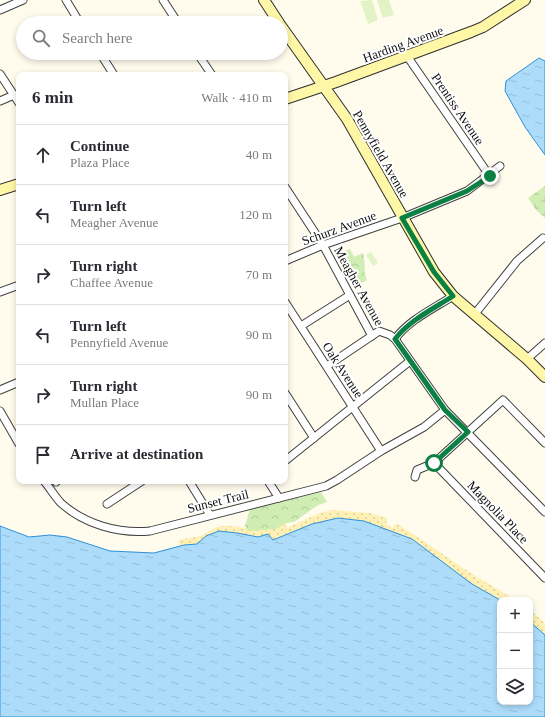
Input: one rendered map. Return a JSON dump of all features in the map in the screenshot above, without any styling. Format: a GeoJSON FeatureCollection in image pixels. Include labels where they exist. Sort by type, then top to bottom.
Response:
{"type":"FeatureCollection","features":[{"type":"Feature","properties":{"kind":"street"},"geometry":{"type":"LineString","coordinates":[[0,10],[23,0]]}},
{"type":"Feature","properties":{"kind":"street"},"geometry":{"type":"LineString","coordinates":[[66,0],[76,16]]}},
{"type":"Feature","properties":{"kind":"street"},"geometry":{"type":"LineString","coordinates":[[163,0],[173,16]]}},
{"type":"Feature","properties":{"kind":"street"},"geometry":{"type":"LineString","coordinates":[[264,0],[274,16]]}},
{"type":"Feature","properties":{"kind":"street","name":"Harding Avenue"},"geometry":{"type":"LineString","coordinates":[[288,98],[324,87],[478,30],[525,0]]}},
{"type":"Feature","properties":{"kind":"street","name":"Pennyfield Avenue"},"geometry":{"type":"LineString","coordinates":[[288,36],[342,110],[434,272],[453,296],[545,376]]}},
{"type":"Feature","properties":{"kind":"street","name":"Prentiss Avenue"},"geometry":{"type":"LineString","coordinates":[[408,56],[490,176]]}},
{"type":"Feature","properties":{"kind":"street"},"geometry":{"type":"LineString","coordinates":[[104,60],[112,72]]}},
{"type":"Feature","properties":{"kind":"street"},"geometry":{"type":"LineString","coordinates":[[202,60],[210,72]]}},
{"type":"Feature","properties":{"kind":"street"},"geometry":{"type":"LineString","coordinates":[[0,74],[16,98]]}},
{"type":"Feature","properties":{"kind":"street"},"geometry":{"type":"LineString","coordinates":[[0,101],[14,95]]}},
{"type":"Feature","properties":{"kind":"street","name":"Schurz Avenue"},"geometry":{"type":"LineString","coordinates":[[288,260],[323,245],[402,218],[467,191],[490,176],[500,166]]}},
{"type":"Feature","properties":{"kind":"street"},"geometry":{"type":"LineString","coordinates":[[0,190],[16,185]]}},
{"type":"Feature","properties":{"kind":"street","name":"Meagher Avenue"},"geometry":{"type":"LineString","coordinates":[[288,192],[323,245],[372,336],[379,331],[390,335],[395,339]]}},
{"type":"Feature","properties":{"kind":"street"},"geometry":{"type":"LineString","coordinates":[[474,315],[517,261],[543,238]]}},
{"type":"Feature","properties":{"kind":"street"},"geometry":{"type":"LineString","coordinates":[[0,292],[16,285]]}},
{"type":"Feature","properties":{"kind":"street"},"geometry":{"type":"LineString","coordinates":[[301,326],[350,295]]}},
{"type":"Feature","properties":{"kind":"street"},"geometry":{"type":"LineString","coordinates":[[453,296],[412,322],[401,331],[395,339],[445,410],[545,512]]}},
{"type":"Feature","properties":{"kind":"street","name":"Oak Avenue"},"geometry":{"type":"LineString","coordinates":[[288,306],[381,451]]}},
{"type":"Feature","properties":{"kind":"street"},"geometry":{"type":"LineString","coordinates":[[327,366],[372,336]]}},
{"type":"Feature","properties":{"kind":"street"},"geometry":{"type":"LineString","coordinates":[[527,359],[545,343]]}},
{"type":"Feature","properties":{"kind":"street"},"geometry":{"type":"LineString","coordinates":[[288,459],[410,361]]}},
{"type":"Feature","properties":{"kind":"street"},"geometry":{"type":"LineString","coordinates":[[0,390],[16,383]]}},
{"type":"Feature","properties":{"kind":"street"},"geometry":{"type":"LineString","coordinates":[[288,398],[314,438]]}},
{"type":"Feature","properties":{"kind":"street"},"geometry":{"type":"LineString","coordinates":[[415,477],[417,470],[434,463],[503,400],[545,443]]}},
{"type":"Feature","properties":{"kind":"street","name":"Sunset Trail"},"geometry":{"type":"LineString","coordinates":[[46,484],[60,502],[82,518],[123,531],[143,531],[326,486],[381,451],[424,427],[445,410]]}},
{"type":"Feature","properties":{"kind":"street"},"geometry":{"type":"LineString","coordinates":[[0,411],[16,439]]}},
{"type":"Feature","properties":{"kind":"street","name":"Magnolia Place"},"geometry":{"type":"LineString","coordinates":[[434,463],[545,578]]}},
{"type":"Feature","properties":{"kind":"street"},"geometry":{"type":"LineString","coordinates":[[107,504],[137,484]]}},
{"type":"Feature","properties":{"kind":"street"},"geometry":{"type":"LineString","coordinates":[[191,484],[210,515]]}},
{"type":"Feature","properties":{"kind":"street"},"geometry":{"type":"LineString","coordinates":[[270,484],[279,498]]}},
{"type":"Feature","properties":{"kind":"green space"},"geometry":{"type":"Polygon","coordinates":[[[372,0],[378,20],[368,24],[360,1],[372,0]]]}},
{"type":"Feature","properties":{"kind":"green space"},"geometry":{"type":"Polygon","coordinates":[[[377,0],[389,0],[394,15],[383,18],[377,0]]]}},
{"type":"Feature","properties":{"kind":"green space"},"geometry":{"type":"Polygon","coordinates":[[[545,186],[545,218],[536,210],[528,198],[545,186]]]}},
{"type":"Feature","properties":{"kind":"green space"},"geometry":{"type":"Polygon","coordinates":[[[350,249],[354,257],[363,253],[364,256],[367,280],[356,286],[338,254],[350,249]]]}},
{"type":"Feature","properties":{"kind":"green space"},"geometry":{"type":"Polygon","coordinates":[[[371,252],[378,263],[373,266],[366,255],[371,252]]]}},
{"type":"Feature","properties":{"kind":"green space"},"geometry":{"type":"Polygon","coordinates":[[[321,492],[327,502],[318,505],[294,522],[286,523],[276,529],[251,531],[246,529],[245,526],[250,509],[321,492]]]}},
{"type":"Feature","properties":{"kind":"sand"},"geometry":{"type":"Polygon","coordinates":[[[331,510],[370,513],[387,518],[386,524],[393,528],[394,525],[397,524],[469,572],[511,597],[497,597],[497,598],[472,584],[412,539],[364,521],[337,518],[312,524],[273,540],[268,534],[258,537],[219,531],[206,536],[197,544],[178,545],[179,540],[200,536],[217,527],[234,526],[266,530],[286,522],[286,528],[320,513],[331,510]]]}},
{"type":"Feature","properties":{"kind":"sand"},"geometry":{"type":"Polygon","coordinates":[[[533,613],[545,623],[545,636],[533,625],[533,613]]]}},
{"type":"Feature","properties":{"kind":"water"},"geometry":{"type":"Polygon","coordinates":[[[539,58],[545,61],[545,155],[525,127],[505,91],[506,81],[539,58]]]}},
{"type":"Feature","properties":{"kind":"water"},"geometry":{"type":"Polygon","coordinates":[[[338,518],[364,521],[412,539],[472,584],[497,598],[497,705],[533,705],[533,625],[545,635],[545,717],[0,717],[0,526],[29,537],[50,535],[67,537],[110,551],[154,553],[184,545],[197,544],[206,536],[219,531],[258,537],[268,534],[273,540],[312,524],[338,518]]]}},
{"type":"Feature","properties":{"kind":"route"},"geometry":{"type":"LineString","coordinates":[[434,463],[468,432],[445,410],[395,339],[401,331],[412,322],[453,296],[434,272],[402,218],[467,191],[490,176]]}}]}
